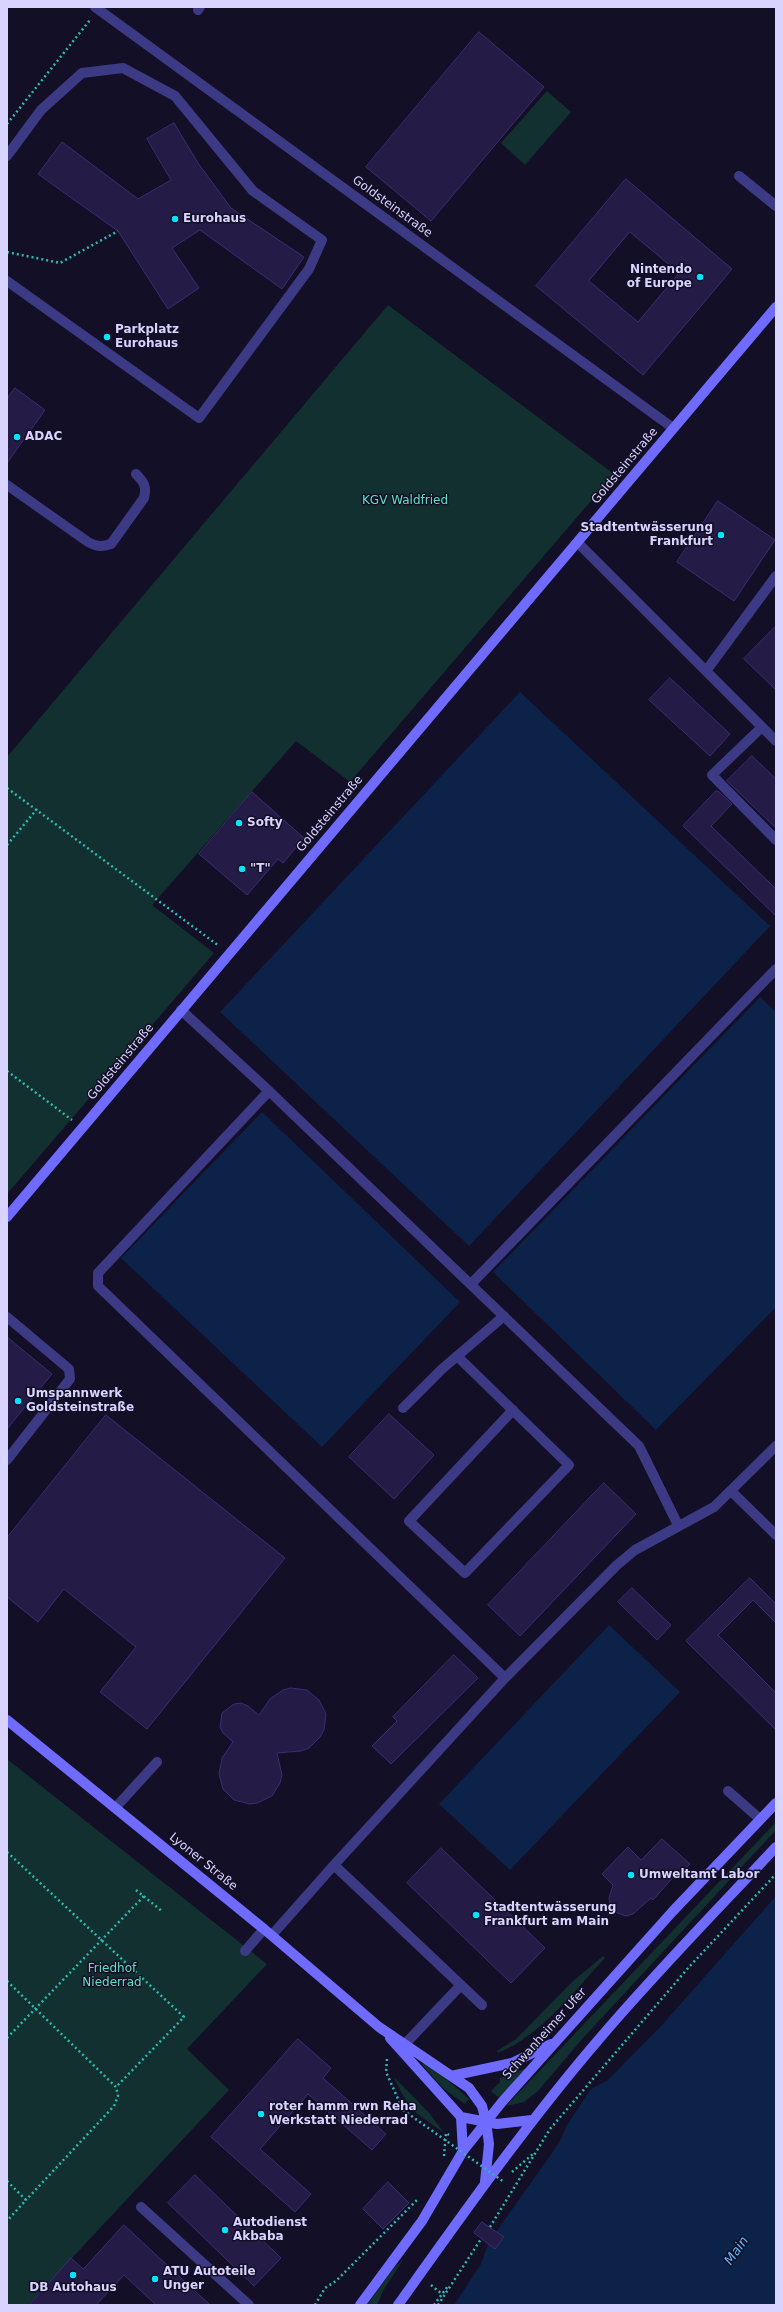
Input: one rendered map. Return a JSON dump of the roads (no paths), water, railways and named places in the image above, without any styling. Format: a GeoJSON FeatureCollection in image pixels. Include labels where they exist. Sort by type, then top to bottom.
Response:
{"type":"FeatureCollection","features":[{"type":"Feature","properties":{"kind":"main road","name":"Goldsteinstraße"},"geometry":{"type":"LineString","coordinates":[[7,1217],[776,307]]}},
{"type":"Feature","properties":{"kind":"main road","name":"Lyoner Straße"},"geometry":{"type":"LineString","coordinates":[[7,1720],[268,1932],[380,2027],[469,2088],[478,2098],[486,2122],[489,2144],[485,2182]]}},
{"type":"Feature","properties":{"kind":"main road","name":"Schwanheimer Ufer"},"geometry":{"type":"LineString","coordinates":[[360,2305],[422,2221],[463,2151],[486,2122],[556,2041],[673,1911],[776,1802]]}},
{"type":"Feature","properties":{"kind":"main road"},"geometry":{"type":"LineString","coordinates":[[398,2305],[485,2182],[532,2120],[601,2037],[776,1847]]}},
{"type":"Feature","properties":{"kind":"main road","name":"Lyoner Straße"},"geometry":{"type":"LineString","coordinates":[[380,2027],[440,2096],[461,2117]]}},
{"type":"Feature","properties":{"kind":"main road"},"geometry":{"type":"LineString","coordinates":[[451,2076],[512,2063],[556,2041]]}},
{"type":"Feature","properties":{"kind":"main road"},"geometry":{"type":"LineString","coordinates":[[463,2151],[461,2117],[486,2122],[510,2124],[532,2120]]}},
{"type":"Feature","properties":{"kind":"street","name":"Goldsteinstraße"},"geometry":{"type":"LineString","coordinates":[[97,8],[673,428]]}},
{"type":"Feature","properties":{"kind":"street"},"geometry":{"type":"LineString","coordinates":[[7,156],[41,110],[82,73],[123,68],[174,96],[253,191],[322,240],[309,268],[199,418],[7,281]]}},
{"type":"Feature","properties":{"kind":"street"},"geometry":{"type":"LineString","coordinates":[[739,176],[776,206]]}},
{"type":"Feature","properties":{"kind":"street"},"geometry":{"type":"LineString","coordinates":[[7,485],[88,542],[96,546],[104,547],[111,544],[144,498],[146,489],[143,482],[136,474]]}},
{"type":"Feature","properties":{"kind":"street"},"geometry":{"type":"LineString","coordinates":[[578,543],[776,740]]}},
{"type":"Feature","properties":{"kind":"street"},"geometry":{"type":"LineString","coordinates":[[706,671],[774,581]]}},
{"type":"Feature","properties":{"kind":"street"},"geometry":{"type":"LineString","coordinates":[[762,727],[712,776],[776,840]]}},
{"type":"Feature","properties":{"kind":"street"},"geometry":{"type":"LineString","coordinates":[[471,1284],[776,969]]}},
{"type":"Feature","properties":{"kind":"street"},"geometry":{"type":"LineString","coordinates":[[181,1010],[269,1091],[639,1446],[678,1526]]}},
{"type":"Feature","properties":{"kind":"street"},"geometry":{"type":"LineString","coordinates":[[269,1091],[98,1273],[98,1286],[505,1678]]}},
{"type":"Feature","properties":{"kind":"street"},"geometry":{"type":"LineString","coordinates":[[403,1408],[457,1356],[504,1316]]}},
{"type":"Feature","properties":{"kind":"street"},"geometry":{"type":"LineString","coordinates":[[7,1317],[69,1369],[70,1379],[7,1460]]}},
{"type":"Feature","properties":{"kind":"street"},"geometry":{"type":"LineString","coordinates":[[457,1356],[513,1410],[569,1465],[465,1573],[409,1521],[513,1410]]}},
{"type":"Feature","properties":{"kind":"street"},"geometry":{"type":"LineString","coordinates":[[245,1951],[268,1932],[334,1865],[505,1678],[617,1565],[635,1550],[714,1507],[776,1446]]}},
{"type":"Feature","properties":{"kind":"street"},"geometry":{"type":"LineString","coordinates":[[731,1491],[776,1535]]}},
{"type":"Feature","properties":{"kind":"street"},"geometry":{"type":"LineString","coordinates":[[116,1807],[157,1762]]}},
{"type":"Feature","properties":{"kind":"street"},"geometry":{"type":"LineString","coordinates":[[728,1791],[760,1819]]}},
{"type":"Feature","properties":{"kind":"street"},"geometry":{"type":"LineString","coordinates":[[334,1865],[482,2005]]}},
{"type":"Feature","properties":{"kind":"street"},"geometry":{"type":"LineString","coordinates":[[405,2044],[460,1985]]}},
{"type":"Feature","properties":{"kind":"street"},"geometry":{"type":"LineString","coordinates":[[141,2206],[249,2305]]}},
{"type":"Feature","properties":{"kind":"water"},"geometry":{"type":"Polygon","coordinates":[[[520,692],[770,926],[469,1246],[220,1012],[520,692]]]}},
{"type":"Feature","properties":{"kind":"water"},"geometry":{"type":"Polygon","coordinates":[[[760,997],[776,1012],[776,1307],[656,1430],[493,1272],[760,997]]]}},
{"type":"Feature","properties":{"kind":"water"},"geometry":{"type":"Polygon","coordinates":[[[262,1112],[460,1302],[322,1447],[121,1258],[262,1112]]]}},
{"type":"Feature","properties":{"kind":"water"},"geometry":{"type":"Polygon","coordinates":[[[609,1625],[680,1692],[510,1870],[439,1804],[609,1625]]]}},
{"type":"Feature","properties":{"kind":"water","name":"Main"},"geometry":{"type":"Polygon","coordinates":[[[776,1896],[776,2305],[454,2305],[481,2264],[488,2244],[495,2249],[504,2238],[496,2232],[559,2143],[567,2125],[591,2089],[608,2080],[662,2025],[776,1896]]]}},
{"type":"Feature","properties":{"kind":"place","name":"Eurohaus"},"geometry":{"type":"Point","coordinates":[175,219]}},
{"type":"Feature","properties":{"kind":"place","name":"Nintendo of Europe"},"geometry":{"type":"Point","coordinates":[700,277]}},
{"type":"Feature","properties":{"kind":"place","name":"Parkplatz Eurohaus"},"geometry":{"type":"Point","coordinates":[107,337]}},
{"type":"Feature","properties":{"kind":"place","name":"ADAC"},"geometry":{"type":"Point","coordinates":[17,437]}},
{"type":"Feature","properties":{"kind":"place","name":"Stadtentwässerung Frankfurt"},"geometry":{"type":"Point","coordinates":[721,535]}},
{"type":"Feature","properties":{"kind":"place","name":"Softy"},"geometry":{"type":"Point","coordinates":[239,823]}},
{"type":"Feature","properties":{"kind":"place","name":"\"T\""},"geometry":{"type":"Point","coordinates":[242,869]}},
{"type":"Feature","properties":{"kind":"place","name":"Umspannwerk Goldsteinstraße"},"geometry":{"type":"Point","coordinates":[18,1401]}},
{"type":"Feature","properties":{"kind":"place","name":"Umweltamt Labor"},"geometry":{"type":"Point","coordinates":[631,1875]}},
{"type":"Feature","properties":{"kind":"place","name":"Stadtentwässerung Frankfurt am Main"},"geometry":{"type":"Point","coordinates":[476,1915]}},
{"type":"Feature","properties":{"kind":"place","name":"roter hamm rwn Reha Werkstatt Niederrad"},"geometry":{"type":"Point","coordinates":[261,2114]}},
{"type":"Feature","properties":{"kind":"place","name":"Autodienst Akbaba"},"geometry":{"type":"Point","coordinates":[225,2230]}},
{"type":"Feature","properties":{"kind":"place","name":"DB Autohaus"},"geometry":{"type":"Point","coordinates":[73,2275]}},
{"type":"Feature","properties":{"kind":"place","name":"ATU Autoteile Unger"},"geometry":{"type":"Point","coordinates":[155,2279]}},
{"type":"Feature","properties":{"kind":"park label","name":"KGV Waldfried"},"geometry":{"type":"Point","coordinates":[405,501]}},
{"type":"Feature","properties":{"kind":"park label","name":"Friedhof Niederrad"},"geometry":{"type":"Point","coordinates":[112,1976]}}]}
